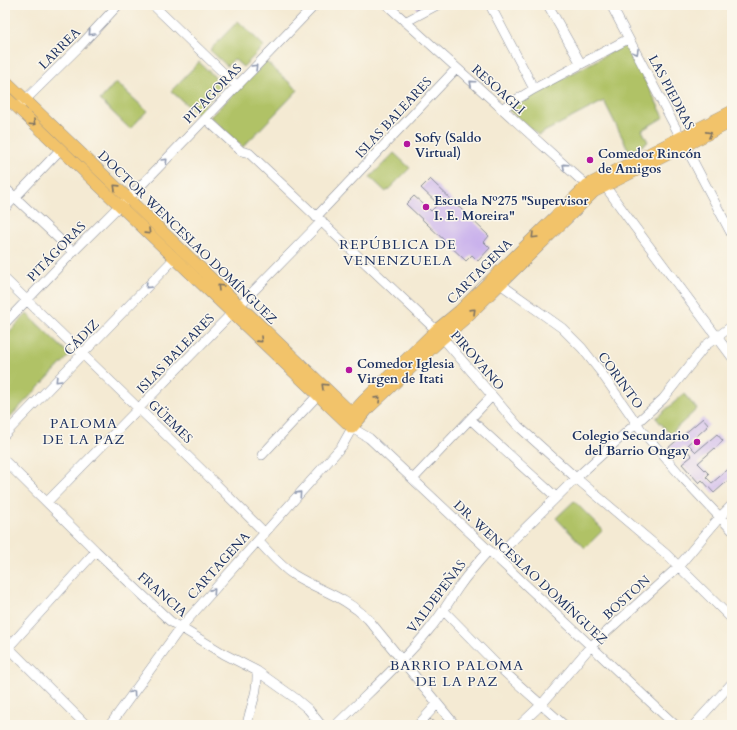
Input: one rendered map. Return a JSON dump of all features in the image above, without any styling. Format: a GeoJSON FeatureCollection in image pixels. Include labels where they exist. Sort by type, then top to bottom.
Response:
{"type":"FeatureCollection","features":[{"type":"Feature","properties":{"kind":"main road","name":"DOCTOR WENCESLAO DOMÍNGUEZ"},"geometry":{"type":"LineString","coordinates":[[5,80],[124,202],[175,258],[236,309],[318,395],[354,420]]}},
{"type":"Feature","properties":{"kind":"main road","name":"DOCTOR WENCESLAO DOMÍNGUEZ"},"geometry":{"type":"LineString","coordinates":[[5,96],[61,149],[124,202],[354,420]]}},
{"type":"Feature","properties":{"kind":"main road","name":"CARTAGENA"},"geometry":{"type":"LineString","coordinates":[[590,189],[605,186],[684,142],[732,111]]}},
{"type":"Feature","properties":{"kind":"main road","name":"CARTAGENA"},"geometry":{"type":"LineString","coordinates":[[354,420],[369,408],[439,334],[465,319],[496,281],[590,189],[684,142],[732,122]]}},
{"type":"Feature","properties":{"kind":"street","name":"LARREA"},"geometry":{"type":"LineString","coordinates":[[17,108],[80,46],[118,5]]}},
{"type":"Feature","properties":{"kind":"street"},"geometry":{"type":"LineString","coordinates":[[153,5],[237,86]]}},
{"type":"Feature","properties":{"kind":"street","name":"PITAGORAS"},"geometry":{"type":"LineString","coordinates":[[124,202],[315,5]]}},
{"type":"Feature","properties":{"kind":"street","name":"RESOAGLI"},"geometry":{"type":"LineString","coordinates":[[387,5],[590,189]]}},
{"type":"Feature","properties":{"kind":"street"},"geometry":{"type":"LineString","coordinates":[[405,22],[437,5]]}},
{"type":"Feature","properties":{"kind":"street"},"geometry":{"type":"LineString","coordinates":[[490,5],[534,89]]}},
{"type":"Feature","properties":{"kind":"street"},"geometry":{"type":"LineString","coordinates":[[548,5],[581,64]]}},
{"type":"Feature","properties":{"kind":"street","name":"LAS PIEDRAS"},"geometry":{"type":"LineString","coordinates":[[611,5],[732,235]]}},
{"type":"Feature","properties":{"kind":"street"},"geometry":{"type":"LineString","coordinates":[[501,109],[534,89],[628,39]]}},
{"type":"Feature","properties":{"kind":"street","name":"ISLAS BALEARES"},"geometry":{"type":"LineString","coordinates":[[47,502],[236,309],[456,69]]}},
{"type":"Feature","properties":{"kind":"street","name":"PIROVANO"},"geometry":{"type":"LineString","coordinates":[[206,119],[241,152],[249,153],[439,334],[518,426],[576,478],[666,554],[732,619]]}},
{"type":"Feature","properties":{"kind":"street"},"geometry":{"type":"LineString","coordinates":[[5,208],[61,149]]}},
{"type":"Feature","properties":{"kind":"street"},"geometry":{"type":"LineString","coordinates":[[605,186],[732,357]]}},
{"type":"Feature","properties":{"kind":"street"},"geometry":{"type":"LineString","coordinates":[[5,188],[73,252]]}},
{"type":"Feature","properties":{"kind":"street","name":"PITÁGORAS"},"geometry":{"type":"LineString","coordinates":[[5,323],[73,252],[124,202]]}},
{"type":"Feature","properties":{"kind":"street","name":"CÁDIZ"},"geometry":{"type":"LineString","coordinates":[[5,434],[175,258]]}},
{"type":"Feature","properties":{"kind":"street","name":"GÜEMES"},"geometry":{"type":"LineString","coordinates":[[5,279],[139,408],[265,533]]}},
{"type":"Feature","properties":{"kind":"street","name":"CORINTO"},"geometry":{"type":"LineString","coordinates":[[496,281],[562,328],[582,348],[637,424],[663,456],[719,518],[732,530]]}},
{"type":"Feature","properties":{"kind":"street"},"geometry":{"type":"LineString","coordinates":[[496,557],[556,497],[637,424],[663,398],[706,345],[718,338],[732,326]]}},
{"type":"Feature","properties":{"kind":"street"},"geometry":{"type":"LineString","coordinates":[[262,455],[318,395]]}},
{"type":"Feature","properties":{"kind":"street"},"geometry":{"type":"LineString","coordinates":[[413,479],[492,396]]}},
{"type":"Feature","properties":{"kind":"street"},"geometry":{"type":"LineString","coordinates":[[470,419],[556,497]]}},
{"type":"Feature","properties":{"kind":"street","name":"DR. WENCESLAO DOMÍNGUEZ"},"geometry":{"type":"LineString","coordinates":[[354,420],[369,438],[590,647],[675,725]]}},
{"type":"Feature","properties":{"kind":"street","name":"CARTAGENA"},"geometry":{"type":"LineString","coordinates":[[110,725],[181,627],[342,446],[354,420]]}},
{"type":"Feature","properties":{"kind":"street","name":"FRANCIA"},"geometry":{"type":"LineString","coordinates":[[5,462],[170,621],[224,654],[257,671],[308,709],[318,724]]}},
{"type":"Feature","properties":{"kind":"street","name":"BOSTON"},"geometry":{"type":"LineString","coordinates":[[520,725],[542,704],[590,647],[678,567],[719,518],[732,505]]}},
{"type":"Feature","properties":{"kind":"street"},"geometry":{"type":"LineString","coordinates":[[258,541],[293,574],[343,599],[368,619],[455,725]]}},
{"type":"Feature","properties":{"kind":"street","name":"VALDEPEÑAS"},"geometry":{"type":"LineString","coordinates":[[336,725],[401,661],[444,611],[458,588],[489,550]]}},
{"type":"Feature","properties":{"kind":"street"},"geometry":{"type":"LineString","coordinates":[[86,725],[6,647],[96,551]]}},
{"type":"Feature","properties":{"kind":"street"},"geometry":{"type":"LineString","coordinates":[[444,611],[500,668],[564,725]]}},
{"type":"Feature","properties":{"kind":"street"},"geometry":{"type":"LineString","coordinates":[[247,725],[256,696],[258,684],[257,671]]}},
{"type":"Feature","properties":{"kind":"street"},"geometry":{"type":"LineString","coordinates":[[694,725],[732,683]]}},
{"type":"Feature","properties":{"kind":"street"},"geometry":{"type":"LineString","coordinates":[[418,725],[437,704]]}},
{"type":"Feature","properties":{"kind":"green space"},"geometry":{"type":"Polygon","coordinates":[[[238,21],[264,46],[243,67],[234,59],[227,66],[210,50],[238,21]]]}},
{"type":"Feature","properties":{"kind":"green space"},"geometry":{"type":"Polygon","coordinates":[[[626,44],[664,117],[642,130],[648,142],[630,153],[604,101],[538,135],[508,109],[626,44]]]}},
{"type":"Feature","properties":{"kind":"green space"},"geometry":{"type":"Polygon","coordinates":[[[199,62],[223,85],[197,114],[171,91],[199,62]]]}},
{"type":"Feature","properties":{"kind":"green space"},"geometry":{"type":"Polygon","coordinates":[[[266,62],[298,90],[243,147],[210,117],[266,62]]]}},
{"type":"Feature","properties":{"kind":"green space"},"geometry":{"type":"Polygon","coordinates":[[[116,82],[147,111],[130,129],[100,100],[116,82]]]}},
{"type":"Feature","properties":{"kind":"green space"},"geometry":{"type":"Polygon","coordinates":[[[394,153],[410,168],[386,192],[370,177],[394,153]]]}},
{"type":"Feature","properties":{"kind":"green space"},"geometry":{"type":"Polygon","coordinates":[[[27,314],[70,355],[5,422],[5,336],[27,314]]]}},
{"type":"Feature","properties":{"kind":"green space"},"geometry":{"type":"Polygon","coordinates":[[[684,394],[697,409],[670,434],[656,418],[684,394]]]}},
{"type":"Feature","properties":{"kind":"green space"},"geometry":{"type":"Polygon","coordinates":[[[574,501],[603,530],[585,548],[556,518],[574,501]]]}},
{"type":"Feature","properties":{"kind":"building"},"geometry":{"type":"Polygon","coordinates":[[[415,5],[425,5],[417,9],[415,5]]]}},
{"type":"Feature","properties":{"kind":"building"},"geometry":{"type":"Polygon","coordinates":[[[430,179],[489,236],[484,242],[490,248],[478,261],[472,255],[466,261],[406,204],[414,196],[431,211],[438,204],[421,188],[430,179]]]}},
{"type":"Feature","properties":{"kind":"building","name":"Colegio Secundario del Barrio Ongay"},"geometry":{"type":"Polygon","coordinates":[[[703,418],[709,425],[688,444],[696,452],[717,434],[723,441],[698,463],[709,474],[706,477],[712,483],[732,466],[732,477],[714,493],[702,480],[699,483],[682,464],[692,456],[684,447],[675,456],[668,448],[703,418]]]}},
{"type":"Feature","properties":{"kind":"building"},"geometry":{"type":"Polygon","coordinates":[[[430,719],[437,725],[424,725],[430,719]]]}},
{"type":"Feature","properties":{"kind":"place","name":"Sofy (Saldo Virtual)"},"geometry":{"type":"Point","coordinates":[407,144]}},
{"type":"Feature","properties":{"kind":"place","name":"Comedor Rincón de Amigos"},"geometry":{"type":"Point","coordinates":[590,160]}},
{"type":"Feature","properties":{"kind":"place","name":"Escuela Nº275 \"Supervisor I. E. Moreira\""},"geometry":{"type":"Point","coordinates":[426,207]}},
{"type":"Feature","properties":{"kind":"place","name":"Comedor Iglesia Virgen de Itati"},"geometry":{"type":"Point","coordinates":[349,370]}},
{"type":"Feature","properties":{"kind":"place","name":"Colegio Secundario del Barrio Ongay"},"geometry":{"type":"Point","coordinates":[697,442]}},
{"type":"Feature","properties":{"kind":"district","name":"REPÚBLICA DE VENENZUELA"},"geometry":{"type":"Point","coordinates":[398,252]}},
{"type":"Feature","properties":{"kind":"district","name":"PALOMA DE LA PAZ"},"geometry":{"type":"Point","coordinates":[84,432]}},
{"type":"Feature","properties":{"kind":"district","name":"BARRIO PALOMA DE LA PAZ"},"geometry":{"type":"Point","coordinates":[457,674]}}]}
